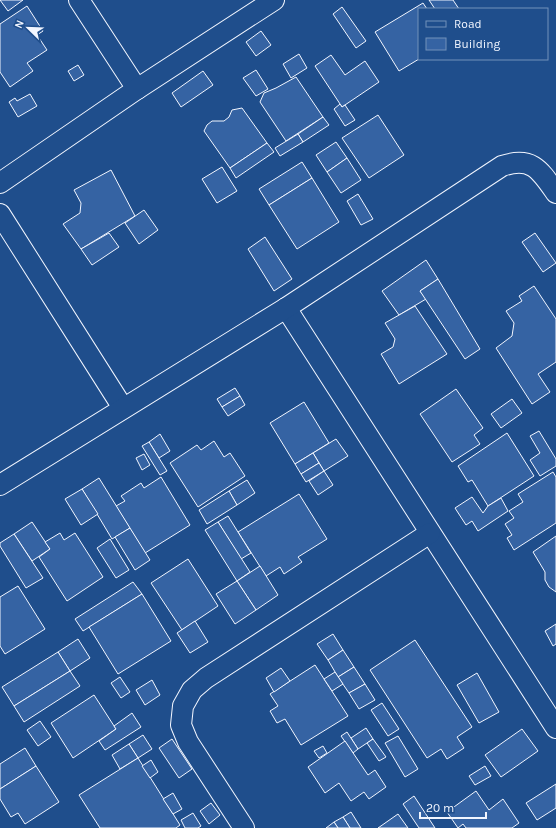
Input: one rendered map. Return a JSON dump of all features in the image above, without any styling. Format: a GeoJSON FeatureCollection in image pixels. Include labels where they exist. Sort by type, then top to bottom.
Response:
{"type":"FeatureCollection","features":[{"type":"Feature","properties":{"kind":"street"},"geometry":{"type":"LineString","coordinates":[[79,0],[137,89]]}},
{"type":"Feature","properties":{"kind":"street"},"geometry":{"type":"LineString","coordinates":[[0,183],[137,89],[274,0]]}},
{"type":"Feature","properties":{"kind":"street"},"geometry":{"type":"LineString","coordinates":[[0,485],[286,308],[502,166],[514,162],[526,163],[537,169],[546,178],[556,193]]}},
{"type":"Feature","properties":{"kind":"street"},"geometry":{"type":"LineString","coordinates":[[0,214],[123,408]]}},
{"type":"Feature","properties":{"kind":"street"},"geometry":{"type":"LineString","coordinates":[[286,308],[556,728]]}},
{"type":"Feature","properties":{"kind":"street"},"geometry":{"type":"LineString","coordinates":[[244,828],[188,742],[181,725],[183,706],[192,690],[206,678],[430,533]]}},
{"type":"Feature","properties":{"kind":"building"},"geometry":{"type":"Polygon","coordinates":[[[0,0],[23,0],[8,11],[0,0]]]}},
{"type":"Feature","properties":{"kind":"building"},"geometry":{"type":"Polygon","coordinates":[[[429,0],[453,0],[458,8],[434,8],[429,0]]]}},
{"type":"Feature","properties":{"kind":"building"},"geometry":{"type":"Polygon","coordinates":[[[423,3],[426,8],[418,8],[418,60],[399,71],[375,32],[423,3]]]}},
{"type":"Feature","properties":{"kind":"building"},"geometry":{"type":"Polygon","coordinates":[[[27,6],[43,31],[37,35],[47,50],[27,63],[33,71],[10,87],[0,72],[0,24],[27,6]]]}},
{"type":"Feature","properties":{"kind":"building"},"geometry":{"type":"Polygon","coordinates":[[[342,7],[366,41],[356,48],[333,14],[342,7]]]}},
{"type":"Feature","properties":{"kind":"building"},"geometry":{"type":"Polygon","coordinates":[[[261,31],[271,45],[256,56],[246,42],[261,31]]]}},
{"type":"Feature","properties":{"kind":"building"},"geometry":{"type":"Polygon","coordinates":[[[299,54],[307,68],[291,78],[283,64],[299,54]]]}},
{"type":"Feature","properties":{"kind":"building"},"geometry":{"type":"Polygon","coordinates":[[[331,55],[345,75],[365,61],[379,82],[342,107],[315,66],[331,55]]]}},
{"type":"Feature","properties":{"kind":"building"},"geometry":{"type":"Polygon","coordinates":[[[78,65],[84,75],[74,81],[68,71],[78,65]]]}},
{"type":"Feature","properties":{"kind":"building"},"geometry":{"type":"Polygon","coordinates":[[[256,70],[268,89],[256,96],[243,78],[256,70]]]}},
{"type":"Feature","properties":{"kind":"building"},"geometry":{"type":"Polygon","coordinates":[[[203,71],[213,85],[181,107],[172,93],[203,71]]]}},
{"type":"Feature","properties":{"kind":"building"},"geometry":{"type":"Polygon","coordinates":[[[296,77],[323,117],[286,141],[260,102],[264,93],[296,77]]]}},
{"type":"Feature","properties":{"kind":"building"},"geometry":{"type":"Polygon","coordinates":[[[30,94],[37,106],[18,117],[9,102],[15,98],[17,101],[30,94]]]}},
{"type":"Feature","properties":{"kind":"building"},"geometry":{"type":"Polygon","coordinates":[[[340,104],[342,107],[345,105],[355,120],[345,126],[334,109],[340,104]]]}},
{"type":"Feature","properties":{"kind":"building"},"geometry":{"type":"Polygon","coordinates":[[[242,108],[267,143],[230,168],[204,131],[207,125],[212,121],[224,121],[229,117],[232,110],[242,108]]]}},
{"type":"Feature","properties":{"kind":"building"},"geometry":{"type":"Polygon","coordinates":[[[378,115],[404,155],[369,178],[342,138],[378,115]]]}},
{"type":"Feature","properties":{"kind":"building"},"geometry":{"type":"Polygon","coordinates":[[[323,117],[329,125],[303,142],[298,134],[323,117]]]}},
{"type":"Feature","properties":{"kind":"building"},"geometry":{"type":"Polygon","coordinates":[[[298,134],[303,142],[280,156],[275,148],[298,134]]]}},
{"type":"Feature","properties":{"kind":"building"},"geometry":{"type":"Polygon","coordinates":[[[336,142],[347,158],[327,172],[316,155],[336,142]]]}},
{"type":"Feature","properties":{"kind":"building"},"geometry":{"type":"Polygon","coordinates":[[[267,143],[274,152],[236,178],[230,168],[267,143]]]}},
{"type":"Feature","properties":{"kind":"building"},"geometry":{"type":"Polygon","coordinates":[[[347,158],[361,180],[341,193],[327,172],[347,158]]]}},
{"type":"Feature","properties":{"kind":"building"},"geometry":{"type":"Polygon","coordinates":[[[302,162],[312,178],[269,205],[259,189],[302,162]]]}},
{"type":"Feature","properties":{"kind":"building"},"geometry":{"type":"Polygon","coordinates":[[[222,167],[237,191],[217,203],[202,179],[222,167]]]}},
{"type":"Feature","properties":{"kind":"building"},"geometry":{"type":"Polygon","coordinates":[[[111,170],[135,216],[81,249],[63,224],[80,213],[81,203],[74,190],[111,170]]]}},
{"type":"Feature","properties":{"kind":"building"},"geometry":{"type":"Polygon","coordinates":[[[312,178],[339,222],[297,249],[269,205],[312,178]]]}},
{"type":"Feature","properties":{"kind":"building"},"geometry":{"type":"Polygon","coordinates":[[[358,194],[373,219],[361,225],[347,201],[358,194]]]}},
{"type":"Feature","properties":{"kind":"building"},"geometry":{"type":"Polygon","coordinates":[[[144,210],[158,230],[139,244],[125,223],[144,210]]]}},
{"type":"Feature","properties":{"kind":"building"},"geometry":{"type":"Polygon","coordinates":[[[109,233],[119,247],[92,265],[81,249],[109,233]]]}},
{"type":"Feature","properties":{"kind":"building"},"geometry":{"type":"Polygon","coordinates":[[[535,233],[556,263],[543,272],[522,242],[535,233]]]}},
{"type":"Feature","properties":{"kind":"building"},"geometry":{"type":"Polygon","coordinates":[[[265,237],[292,279],[274,291],[248,249],[265,237]]]}},
{"type":"Feature","properties":{"kind":"building"},"geometry":{"type":"Polygon","coordinates":[[[426,260],[438,279],[420,291],[426,299],[399,315],[382,291],[426,260]]]}},
{"type":"Feature","properties":{"kind":"building"},"geometry":{"type":"Polygon","coordinates":[[[438,279],[480,349],[465,359],[420,291],[438,279]]]}},
{"type":"Feature","properties":{"kind":"building"},"geometry":{"type":"Polygon","coordinates":[[[534,286],[556,319],[556,362],[538,374],[550,392],[532,404],[496,348],[512,336],[514,323],[506,311],[522,301],[519,296],[534,286]]]}},
{"type":"Feature","properties":{"kind":"building"},"geometry":{"type":"Polygon","coordinates":[[[415,306],[447,354],[399,384],[381,354],[393,347],[395,339],[385,323],[415,306]]]}},
{"type":"Feature","properties":{"kind":"building"},"geometry":{"type":"Polygon","coordinates":[[[235,388],[240,396],[222,407],[217,399],[235,388]]]}},
{"type":"Feature","properties":{"kind":"building"},"geometry":{"type":"Polygon","coordinates":[[[456,389],[483,428],[474,435],[480,444],[452,462],[420,414],[456,389]]]}},
{"type":"Feature","properties":{"kind":"building"},"geometry":{"type":"Polygon","coordinates":[[[240,396],[245,405],[228,416],[222,407],[240,396]]]}},
{"type":"Feature","properties":{"kind":"building"},"geometry":{"type":"Polygon","coordinates":[[[512,399],[522,413],[501,428],[491,414],[512,399]]]}},
{"type":"Feature","properties":{"kind":"building"},"geometry":{"type":"Polygon","coordinates":[[[304,402],[329,443],[295,464],[270,423],[304,402]]]}},
{"type":"Feature","properties":{"kind":"building"},"geometry":{"type":"Polygon","coordinates":[[[539,431],[556,459],[556,466],[540,476],[530,460],[540,453],[530,436],[539,431]]]}},
{"type":"Feature","properties":{"kind":"building"},"geometry":{"type":"Polygon","coordinates":[[[507,433],[534,476],[488,506],[472,480],[468,482],[458,466],[507,433]]]}},
{"type":"Feature","properties":{"kind":"building"},"geometry":{"type":"Polygon","coordinates":[[[160,434],[170,451],[159,458],[149,442],[160,434]]]}},
{"type":"Feature","properties":{"kind":"building"},"geometry":{"type":"Polygon","coordinates":[[[336,439],[348,456],[324,471],[313,453],[336,439]]]}},
{"type":"Feature","properties":{"kind":"building"},"geometry":{"type":"Polygon","coordinates":[[[214,441],[224,457],[230,453],[245,476],[198,507],[170,463],[197,445],[201,450],[214,441]]]}},
{"type":"Feature","properties":{"kind":"building"},"geometry":{"type":"Polygon","coordinates":[[[149,442],[167,471],[160,475],[142,446],[149,442]]]}},
{"type":"Feature","properties":{"kind":"building"},"geometry":{"type":"Polygon","coordinates":[[[313,453],[319,463],[301,474],[295,464],[313,453]]]}},
{"type":"Feature","properties":{"kind":"building"},"geometry":{"type":"Polygon","coordinates":[[[144,454],[150,465],[142,470],[136,458],[144,454]]]}},
{"type":"Feature","properties":{"kind":"building"},"geometry":{"type":"Polygon","coordinates":[[[319,463],[324,471],[306,482],[301,474],[319,463]]]}},
{"type":"Feature","properties":{"kind":"building"},"geometry":{"type":"Polygon","coordinates":[[[324,471],[333,485],[318,495],[309,481],[324,471]]]}},
{"type":"Feature","properties":{"kind":"building"},"geometry":{"type":"Polygon","coordinates":[[[553,472],[556,477],[556,523],[514,550],[507,538],[512,535],[505,524],[514,518],[509,511],[523,502],[518,494],[553,472]]]}},
{"type":"Feature","properties":{"kind":"building"},"geometry":{"type":"Polygon","coordinates":[[[161,477],[190,525],[145,553],[116,506],[125,501],[121,496],[141,483],[144,488],[161,477]]]}},
{"type":"Feature","properties":{"kind":"building"},"geometry":{"type":"Polygon","coordinates":[[[99,478],[130,528],[112,539],[82,489],[99,478]]]}},
{"type":"Feature","properties":{"kind":"building"},"geometry":{"type":"Polygon","coordinates":[[[247,480],[255,493],[237,505],[229,491],[247,480]]]}},
{"type":"Feature","properties":{"kind":"building"},"geometry":{"type":"Polygon","coordinates":[[[82,489],[98,514],[81,525],[65,499],[82,489]]]}},
{"type":"Feature","properties":{"kind":"building"},"geometry":{"type":"Polygon","coordinates":[[[229,491],[237,505],[207,524],[199,510],[229,491]]]}},
{"type":"Feature","properties":{"kind":"building"},"geometry":{"type":"Polygon","coordinates":[[[299,494],[327,539],[298,557],[302,562],[284,574],[280,567],[266,576],[238,532],[299,494]]]}},
{"type":"Feature","properties":{"kind":"building"},"geometry":{"type":"Polygon","coordinates":[[[472,497],[483,513],[488,506],[501,498],[508,511],[478,531],[472,521],[466,525],[455,508],[472,497]]]}},
{"type":"Feature","properties":{"kind":"building"},"geometry":{"type":"Polygon","coordinates":[[[228,516],[251,553],[241,559],[218,522],[228,516]]]}},
{"type":"Feature","properties":{"kind":"building"},"geometry":{"type":"Polygon","coordinates":[[[32,522],[50,549],[32,561],[14,534],[32,522]]]}},
{"type":"Feature","properties":{"kind":"building"},"geometry":{"type":"Polygon","coordinates":[[[218,522],[250,572],[237,581],[205,530],[218,522]]]}},
{"type":"Feature","properties":{"kind":"building"},"geometry":{"type":"Polygon","coordinates":[[[130,528],[150,560],[135,570],[115,537],[130,528]]]}},
{"type":"Feature","properties":{"kind":"building"},"geometry":{"type":"Polygon","coordinates":[[[60,533],[64,540],[75,533],[103,577],[67,601],[39,557],[50,549],[45,542],[60,533]]]}},
{"type":"Feature","properties":{"kind":"building"},"geometry":{"type":"Polygon","coordinates":[[[14,534],[43,578],[26,588],[0,546],[0,543],[14,534]]]}},
{"type":"Feature","properties":{"kind":"building"},"geometry":{"type":"Polygon","coordinates":[[[556,536],[556,592],[549,587],[545,580],[545,572],[533,552],[556,536]]]}},
{"type":"Feature","properties":{"kind":"building"},"geometry":{"type":"Polygon","coordinates":[[[110,539],[129,570],[116,578],[97,548],[110,539]]]}},
{"type":"Feature","properties":{"kind":"building"},"geometry":{"type":"Polygon","coordinates":[[[188,559],[218,606],[182,630],[151,583],[188,559]]]}},
{"type":"Feature","properties":{"kind":"building"},"geometry":{"type":"Polygon","coordinates":[[[260,566],[278,595],[256,610],[237,581],[260,566]]]}},
{"type":"Feature","properties":{"kind":"building"},"geometry":{"type":"Polygon","coordinates":[[[237,581],[256,610],[235,624],[216,594],[237,581]]]}},
{"type":"Feature","properties":{"kind":"building"},"geometry":{"type":"Polygon","coordinates":[[[133,582],[142,594],[83,631],[75,619],[133,582]]]}},
{"type":"Feature","properties":{"kind":"building"},"geometry":{"type":"Polygon","coordinates":[[[18,586],[45,629],[5,654],[0,646],[0,597],[18,586]]]}},
{"type":"Feature","properties":{"kind":"building"},"geometry":{"type":"Polygon","coordinates":[[[142,594],[171,641],[118,674],[89,627],[142,594]]]}},
{"type":"Feature","properties":{"kind":"building"},"geometry":{"type":"Polygon","coordinates":[[[195,621],[208,642],[190,653],[177,633],[195,621]]]}},
{"type":"Feature","properties":{"kind":"building"},"geometry":{"type":"Polygon","coordinates":[[[556,624],[556,644],[553,646],[545,631],[556,624]]]}},
{"type":"Feature","properties":{"kind":"building"},"geometry":{"type":"Polygon","coordinates":[[[333,634],[343,650],[328,660],[317,644],[333,634]]]}},
{"type":"Feature","properties":{"kind":"building"},"geometry":{"type":"Polygon","coordinates":[[[78,639],[90,658],[70,671],[58,652],[78,639]]]}},
{"type":"Feature","properties":{"kind":"building"},"geometry":{"type":"Polygon","coordinates":[[[415,640],[472,727],[457,737],[464,748],[447,759],[441,749],[427,758],[370,670],[415,640]]]}},
{"type":"Feature","properties":{"kind":"building"},"geometry":{"type":"Polygon","coordinates":[[[343,650],[354,667],[338,677],[328,660],[343,650]]]}},
{"type":"Feature","properties":{"kind":"building"},"geometry":{"type":"Polygon","coordinates":[[[58,652],[70,671],[14,706],[2,687],[58,652]]]}},
{"type":"Feature","properties":{"kind":"building"},"geometry":{"type":"Polygon","coordinates":[[[315,665],[348,716],[301,745],[285,719],[277,723],[270,711],[278,706],[270,694],[315,665]]]}},
{"type":"Feature","properties":{"kind":"building"},"geometry":{"type":"Polygon","coordinates":[[[354,667],[365,684],[349,693],[338,677],[354,667]]]}},
{"type":"Feature","properties":{"kind":"building"},"geometry":{"type":"Polygon","coordinates":[[[281,668],[290,681],[274,692],[266,678],[281,668]]]}},
{"type":"Feature","properties":{"kind":"building"},"geometry":{"type":"Polygon","coordinates":[[[70,671],[80,686],[24,722],[14,706],[70,671]]]}},
{"type":"Feature","properties":{"kind":"building"},"geometry":{"type":"Polygon","coordinates":[[[335,672],[343,684],[332,691],[324,679],[335,672]]]}},
{"type":"Feature","properties":{"kind":"building"},"geometry":{"type":"Polygon","coordinates":[[[477,673],[499,712],[479,723],[457,685],[477,673]]]}},
{"type":"Feature","properties":{"kind":"building"},"geometry":{"type":"Polygon","coordinates":[[[120,677],[130,692],[121,698],[111,683],[120,677]]]}},
{"type":"Feature","properties":{"kind":"building"},"geometry":{"type":"Polygon","coordinates":[[[152,680],[160,695],[145,705],[136,690],[152,680]]]}},
{"type":"Feature","properties":{"kind":"building"},"geometry":{"type":"Polygon","coordinates":[[[365,684],[375,700],[359,709],[349,693],[365,684]]]}},
{"type":"Feature","properties":{"kind":"building"},"geometry":{"type":"Polygon","coordinates":[[[94,695],[116,729],[73,758],[51,723],[94,695]]]}},
{"type":"Feature","properties":{"kind":"building"},"geometry":{"type":"Polygon","coordinates":[[[382,703],[399,729],[388,736],[371,710],[382,703]]]}},
{"type":"Feature","properties":{"kind":"building"},"geometry":{"type":"Polygon","coordinates":[[[132,713],[141,727],[105,750],[99,741],[116,729],[114,726],[132,713]]]}},
{"type":"Feature","properties":{"kind":"building"},"geometry":{"type":"Polygon","coordinates":[[[40,721],[51,737],[38,746],[27,730],[40,721]]]}},
{"type":"Feature","properties":{"kind":"building"},"geometry":{"type":"Polygon","coordinates":[[[366,728],[373,739],[358,749],[351,738],[366,728]]]}},
{"type":"Feature","properties":{"kind":"building"},"geometry":{"type":"Polygon","coordinates":[[[522,729],[538,751],[501,777],[485,755],[522,729]]]}},
{"type":"Feature","properties":{"kind":"building"},"geometry":{"type":"Polygon","coordinates":[[[347,732],[358,749],[353,753],[341,736],[347,732]]]}},
{"type":"Feature","properties":{"kind":"building"},"geometry":{"type":"Polygon","coordinates":[[[143,735],[152,749],[138,758],[129,744],[143,735]]]}},
{"type":"Feature","properties":{"kind":"building"},"geometry":{"type":"Polygon","coordinates":[[[398,736],[418,769],[405,777],[385,743],[398,736]]]}},
{"type":"Feature","properties":{"kind":"building"},"geometry":{"type":"Polygon","coordinates":[[[172,739],[192,769],[179,778],[159,748],[172,739]]]}},
{"type":"Feature","properties":{"kind":"building"},"geometry":{"type":"Polygon","coordinates":[[[373,739],[386,757],[379,761],[367,743],[373,739]]]}},
{"type":"Feature","properties":{"kind":"building"},"geometry":{"type":"Polygon","coordinates":[[[345,741],[368,775],[375,770],[386,787],[369,799],[364,792],[351,801],[339,783],[325,793],[308,767],[345,741]]]}},
{"type":"Feature","properties":{"kind":"building"},"geometry":{"type":"Polygon","coordinates":[[[129,744],[138,758],[120,769],[112,755],[129,744]]]}},
{"type":"Feature","properties":{"kind":"building"},"geometry":{"type":"Polygon","coordinates":[[[323,746],[327,753],[319,758],[314,751],[323,746]]]}},
{"type":"Feature","properties":{"kind":"building"},"geometry":{"type":"Polygon","coordinates":[[[25,748],[36,766],[0,789],[0,764],[25,748]]]}},
{"type":"Feature","properties":{"kind":"building"},"geometry":{"type":"Polygon","coordinates":[[[138,758],[180,825],[176,828],[100,828],[79,795],[138,758]]]}},
{"type":"Feature","properties":{"kind":"building"},"geometry":{"type":"Polygon","coordinates":[[[151,760],[158,772],[150,778],[142,766],[151,760]]]}},
{"type":"Feature","properties":{"kind":"building"},"geometry":{"type":"Polygon","coordinates":[[[36,766],[59,802],[25,824],[18,813],[11,817],[0,799],[0,789],[36,766]]]}},
{"type":"Feature","properties":{"kind":"building"},"geometry":{"type":"Polygon","coordinates":[[[485,766],[491,776],[475,785],[469,776],[485,766]]]}},
{"type":"Feature","properties":{"kind":"building"},"geometry":{"type":"Polygon","coordinates":[[[556,784],[556,808],[537,820],[526,803],[556,784]]]}},
{"type":"Feature","properties":{"kind":"building"},"geometry":{"type":"Polygon","coordinates":[[[476,791],[489,810],[503,799],[519,823],[512,828],[466,828],[463,824],[458,828],[447,812],[476,791]]]}},
{"type":"Feature","properties":{"kind":"building"},"geometry":{"type":"Polygon","coordinates":[[[173,793],[182,809],[173,814],[163,799],[173,793]]]}},
{"type":"Feature","properties":{"kind":"building"},"geometry":{"type":"Polygon","coordinates":[[[414,796],[435,828],[419,828],[403,804],[414,796]]]}},
{"type":"Feature","properties":{"kind":"building"},"geometry":{"type":"Polygon","coordinates":[[[211,803],[220,815],[209,824],[200,811],[211,803]]]}},
{"type":"Feature","properties":{"kind":"building"},"geometry":{"type":"Polygon","coordinates":[[[351,812],[361,828],[350,828],[343,817],[351,812]]]}},
{"type":"Feature","properties":{"kind":"building"},"geometry":{"type":"Polygon","coordinates":[[[193,813],[201,826],[198,828],[185,828],[181,820],[193,813]]]}},
{"type":"Feature","properties":{"kind":"building"},"geometry":{"type":"Polygon","coordinates":[[[398,814],[408,828],[378,828],[398,814]]]}},
{"type":"Feature","properties":{"kind":"building"},"geometry":{"type":"Polygon","coordinates":[[[343,817],[350,828],[338,828],[334,822],[343,817]]]}},
{"type":"Feature","properties":{"kind":"building"},"geometry":{"type":"Polygon","coordinates":[[[334,822],[338,828],[326,828],[334,822]]]}}]}
